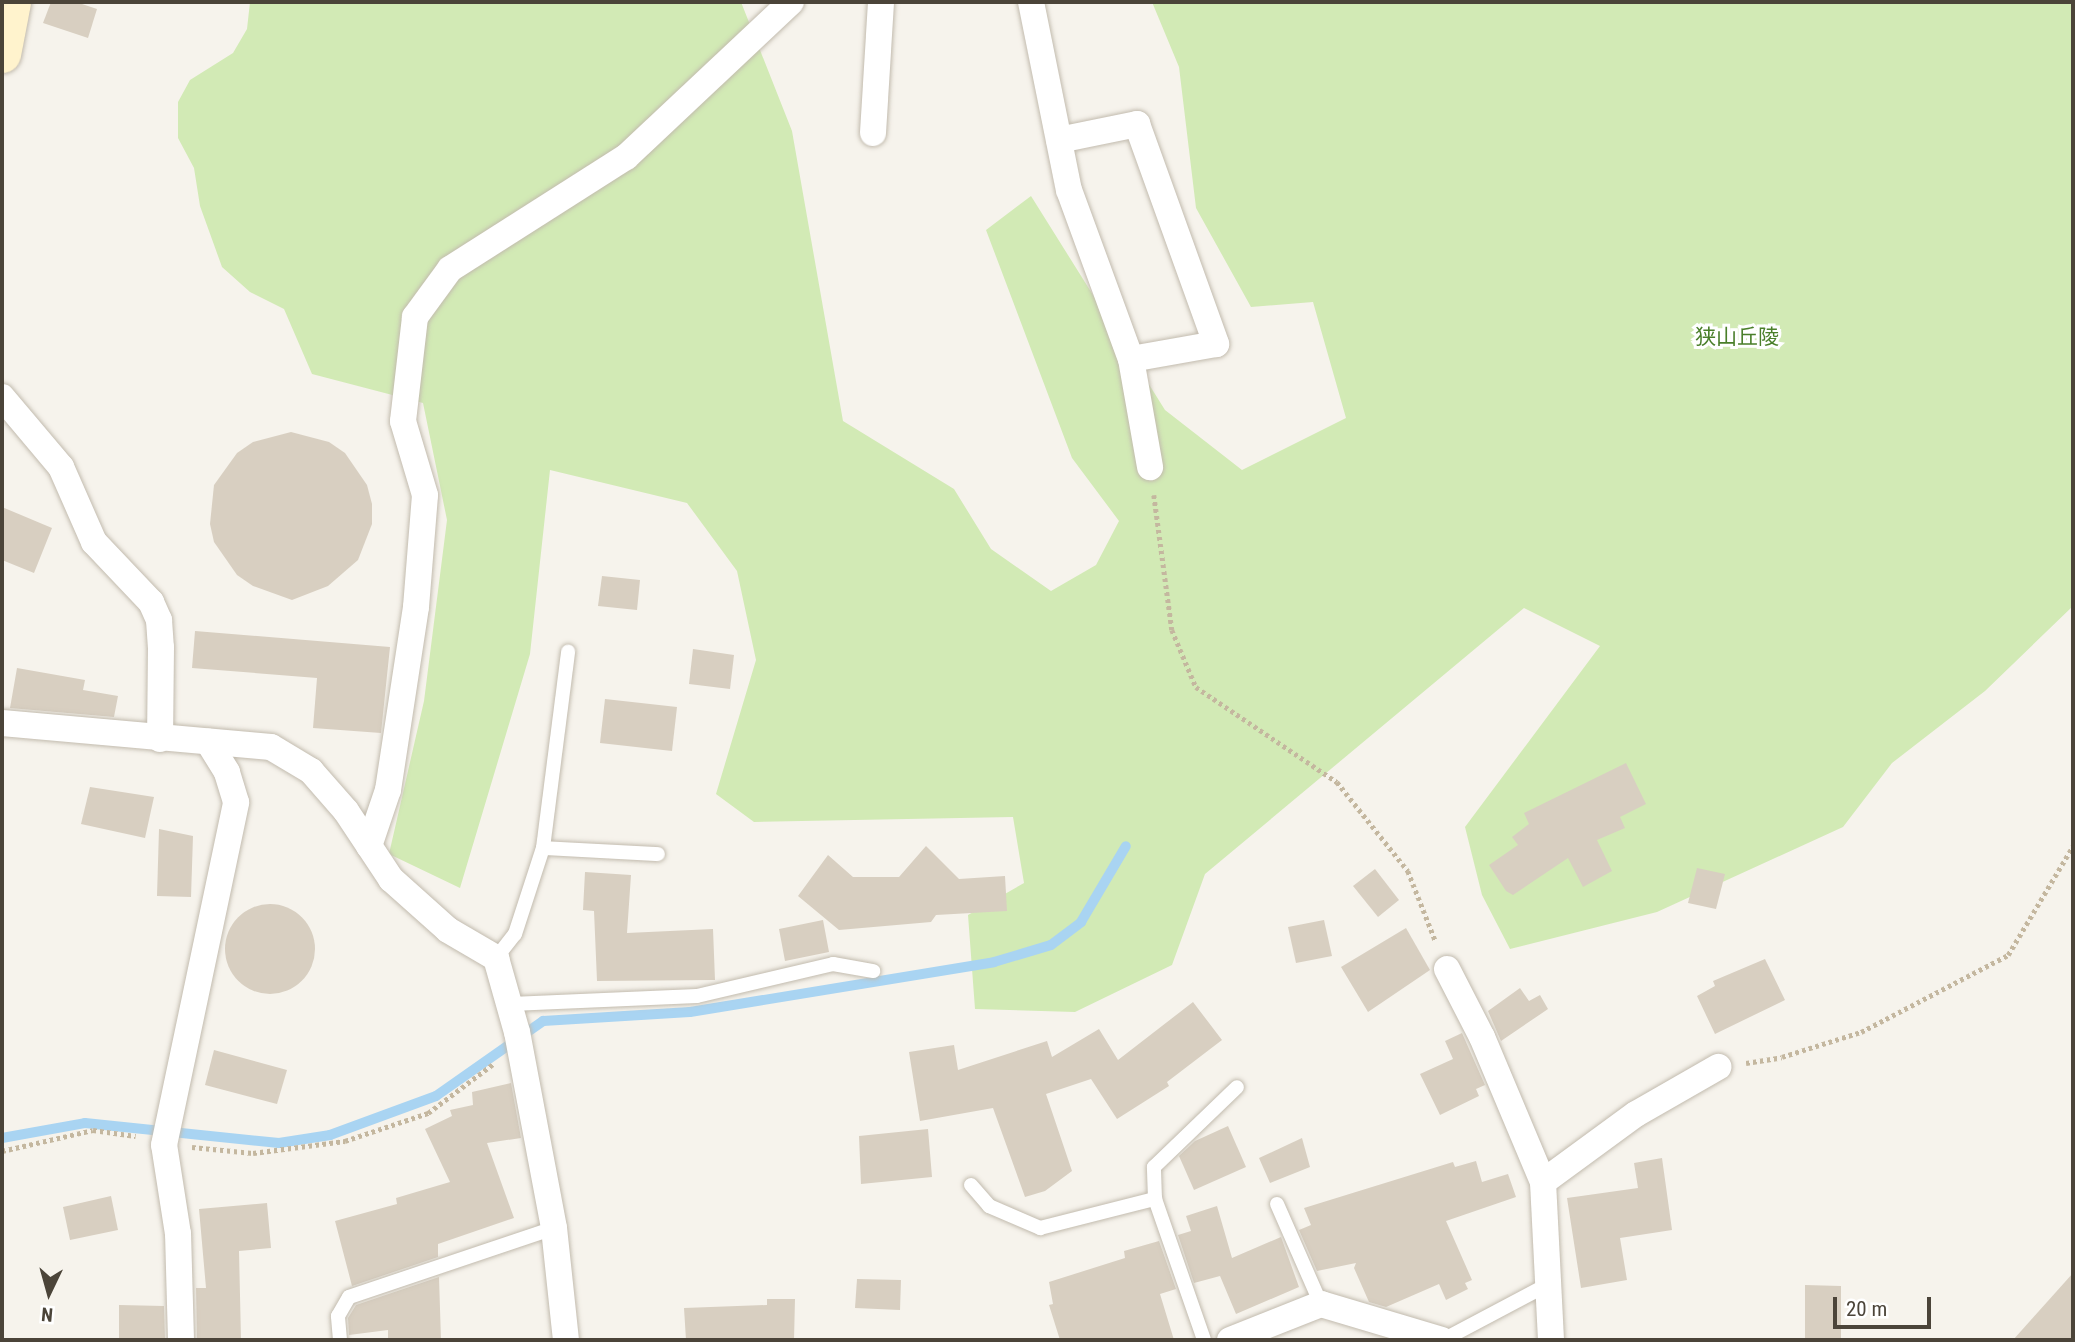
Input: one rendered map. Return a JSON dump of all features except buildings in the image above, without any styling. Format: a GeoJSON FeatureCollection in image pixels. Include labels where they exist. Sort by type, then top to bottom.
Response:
{"type":"FeatureCollection","features":[{"type":"Feature","properties":{"kind":"street"},"geometry":{"type":"LineString","coordinates":[[2,54],[12,2]]}},
{"type":"Feature","properties":{"kind":"street"},"geometry":{"type":"LineString","coordinates":[[369,846],[388,790],[416,607],[425,495],[404,421],[415,317],[450,269],[626,158],[792,2]]}},
{"type":"Feature","properties":{"kind":"street"},"geometry":{"type":"LineString","coordinates":[[873,133],[881,2]]}},
{"type":"Feature","properties":{"kind":"street"},"geometry":{"type":"LineString","coordinates":[[1031,2],[1069,190],[1131,359],[1150,467]]}},
{"type":"Feature","properties":{"kind":"street"},"geometry":{"type":"LineString","coordinates":[[1059,140],[1137,124],[1216,344],[1131,359]]}},
{"type":"Feature","properties":{"kind":"street"},"geometry":{"type":"LineString","coordinates":[[2,397],[61,467],[94,542],[151,602],[159,620],[161,647],[160,738]]}},
{"type":"Feature","properties":{"kind":"street"},"geometry":{"type":"LineString","coordinates":[[2,723],[271,747],[312,771],[391,879],[429,913],[495,958],[511,1004],[554,1228],[566,1340]]}},
{"type":"Feature","properties":{"kind":"street"},"geometry":{"type":"LineString","coordinates":[[181,1340],[178,1234],[167,1135],[236,803],[226,772],[208,742]]}},
{"type":"Feature","properties":{"kind":"street"},"geometry":{"type":"LineString","coordinates":[[1447,969],[1482,1037],[1543,1181],[1551,1340]]}},
{"type":"Feature","properties":{"kind":"street"},"geometry":{"type":"LineString","coordinates":[[1543,1181],[1636,1114],[1718,1067]]}},
{"type":"Feature","properties":{"kind":"street"},"geometry":{"type":"LineString","coordinates":[[1230,1340],[1321,1304],[1442,1340]]}},
{"type":"Feature","properties":{"kind":"lane"},"geometry":{"type":"LineString","coordinates":[[495,958],[515,934],[543,848],[568,652]]}},
{"type":"Feature","properties":{"kind":"lane"},"geometry":{"type":"LineString","coordinates":[[543,848],[657,854]]}},
{"type":"Feature","properties":{"kind":"lane"},"geometry":{"type":"LineString","coordinates":[[511,1004],[697,996],[833,964],[873,971]]}},
{"type":"Feature","properties":{"kind":"lane"},"geometry":{"type":"LineString","coordinates":[[1204,1340],[1155,1199],[1154,1167],[1237,1087]]}},
{"type":"Feature","properties":{"kind":"lane"},"geometry":{"type":"LineString","coordinates":[[971,1185],[989,1206],[1040,1228],[1155,1199]]}},
{"type":"Feature","properties":{"kind":"lane"},"geometry":{"type":"LineString","coordinates":[[1277,1204],[1321,1304]]}},
{"type":"Feature","properties":{"kind":"lane"},"geometry":{"type":"LineString","coordinates":[[340,1340],[338,1315],[349,1297],[554,1228]]}},
{"type":"Feature","properties":{"kind":"lane"},"geometry":{"type":"LineString","coordinates":[[1442,1340],[1547,1285]]}},
{"type":"Feature","properties":{"kind":"path"},"geometry":{"type":"LineString","coordinates":[[1150,467],[1172,630],[1196,687],[1337,782],[1408,871],[1447,969]]}},
{"type":"Feature","properties":{"kind":"path"},"geometry":{"type":"LineString","coordinates":[[1718,1067],[1782,1057],[1861,1032],[2008,955],[2073,846]]}},
{"type":"Feature","properties":{"kind":"path"},"geometry":{"type":"LineString","coordinates":[[2,1151],[93,1130],[167,1135],[253,1153],[345,1141],[428,1113],[518,1038]]}},
{"type":"Feature","properties":{"kind":"green space","name":"狭山丘陵"},"geometry":{"type":"Polygon","coordinates":[[[250,2],[741,2],[792,131],[843,421],[954,489],[991,549],[1051,591],[1096,565],[1119,521],[1072,458],[986,230],[1031,196],[1165,410],[1242,470],[1346,418],[1313,302],[1251,307],[1196,208],[1179,67],[1152,2],[2073,2],[2073,606],[1985,691],[1892,763],[1843,827],[1657,912],[1510,949],[1482,895],[1465,827],[1600,646],[1524,608],[1205,874],[1172,965],[1075,1012],[975,1009],[968,915],[1024,883],[1013,817],[754,822],[716,794],[756,660],[737,571],[687,503],[550,470],[530,654],[460,888],[389,854],[424,701],[447,520],[423,403],[312,374],[284,309],[250,292],[222,267],[200,206],[194,168],[178,138],[178,102],[190,80],[233,53],[247,29],[250,2]]]}},
{"type":"Feature","properties":{"kind":"waterway"},"geometry":{"type":"LineString","coordinates":[[2,1138],[85,1123],[279,1143],[330,1135],[436,1096],[543,1021],[690,1012],[994,962],[1051,945],[1081,922],[1126,846]]}}]}
